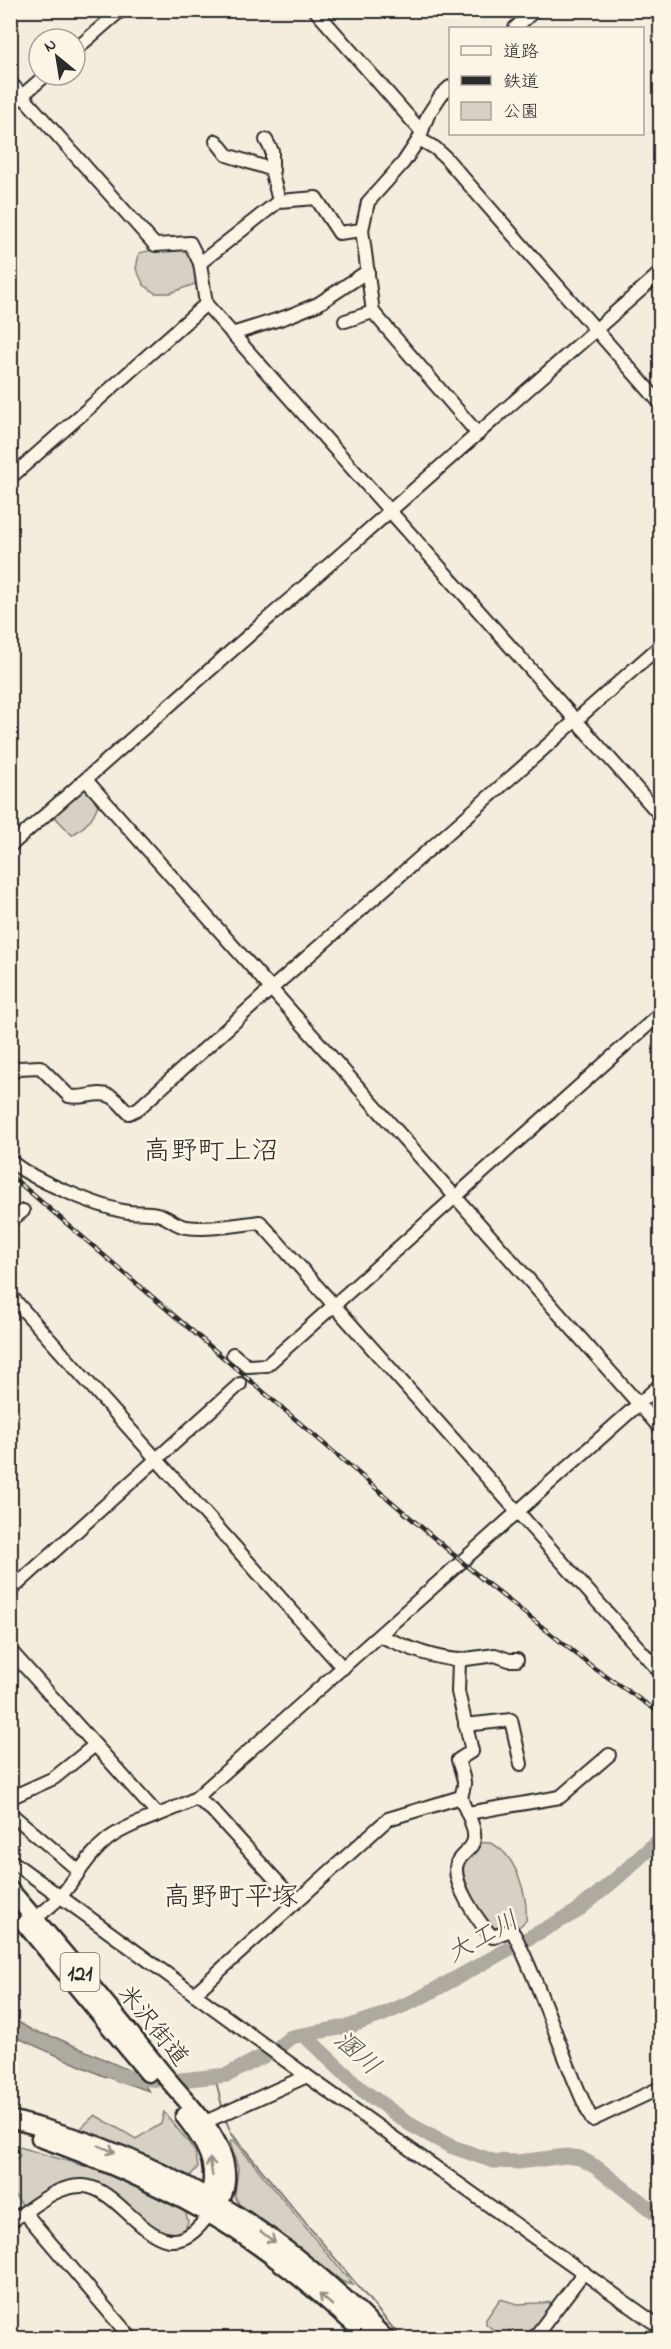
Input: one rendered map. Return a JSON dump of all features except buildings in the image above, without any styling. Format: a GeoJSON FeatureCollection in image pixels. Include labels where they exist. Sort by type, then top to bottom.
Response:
{"type":"FeatureCollection","features":[{"type":"Feature","properties":{"kind":"highway","name":"米沢街道"},"geometry":{"type":"LineString","coordinates":[[10,1890],[31,1922],[198,2122],[212,2168],[212,2205]]}},
{"type":"Feature","properties":{"kind":"highway","name":"米沢街道"},"geometry":{"type":"LineString","coordinates":[[10,1907],[31,1922]]}},
{"type":"Feature","properties":{"kind":"highway"},"geometry":{"type":"LineString","coordinates":[[10,2119],[108,2149],[188,2195]]}},
{"type":"Feature","properties":{"kind":"highway"},"geometry":{"type":"LineString","coordinates":[[10,2130],[188,2195],[258,2229],[335,2289],[385,2338]]}},
{"type":"Feature","properties":{"kind":"highway"},"geometry":{"type":"LineString","coordinates":[[212,2205],[369,2338]]}},
{"type":"Feature","properties":{"kind":"street"},"geometry":{"type":"LineString","coordinates":[[87,40],[121,10]]}},
{"type":"Feature","properties":{"kind":"street"},"geometry":{"type":"LineString","coordinates":[[315,10],[420,135],[445,157],[660,402]]}},
{"type":"Feature","properties":{"kind":"street"},"geometry":{"type":"LineString","coordinates":[[516,27],[535,10]]}},
{"type":"Feature","properties":{"kind":"street"},"geometry":{"type":"LineString","coordinates":[[10,82],[155,245],[190,243],[200,263],[206,304],[660,815]]}},
{"type":"Feature","properties":{"kind":"street"},"geometry":{"type":"LineString","coordinates":[[10,106],[32,87]]}},
{"type":"Feature","properties":{"kind":"street"},"geometry":{"type":"LineString","coordinates":[[449,88],[441,95],[428,115],[420,135],[403,163],[368,202],[362,230],[373,312],[478,434]]}},
{"type":"Feature","properties":{"kind":"street"},"geometry":{"type":"LineString","coordinates":[[216,141],[227,155],[273,170]]}},
{"type":"Feature","properties":{"kind":"street"},"geometry":{"type":"LineString","coordinates":[[266,141],[272,152],[279,201]]}},
{"type":"Feature","properties":{"kind":"street"},"geometry":{"type":"LineString","coordinates":[[200,263],[279,201],[316,198],[339,232],[362,230]]}},
{"type":"Feature","properties":{"kind":"street"},"geometry":{"type":"LineString","coordinates":[[232,334],[318,304],[368,271]]}},
{"type":"Feature","properties":{"kind":"street"},"geometry":{"type":"LineString","coordinates":[[10,846],[87,781],[660,273]]}},
{"type":"Feature","properties":{"kind":"street"},"geometry":{"type":"LineString","coordinates":[[10,478],[206,304]]}},
{"type":"Feature","properties":{"kind":"street"},"geometry":{"type":"LineString","coordinates":[[345,321],[373,312]]}},
{"type":"Feature","properties":{"kind":"street"},"geometry":{"type":"LineString","coordinates":[[10,1075],[18,1068],[40,1067],[69,1096],[103,1094],[113,1096],[129,1113],[139,1108],[660,646]]}},
{"type":"Feature","properties":{"kind":"street"},"geometry":{"type":"LineString","coordinates":[[87,781],[660,1428]]}},
{"type":"Feature","properties":{"kind":"street"},"geometry":{"type":"LineString","coordinates":[[233,1354],[247,1366],[267,1365],[660,1014]]}},
{"type":"Feature","properties":{"kind":"street"},"geometry":{"type":"LineString","coordinates":[[10,1160],[31,1175],[67,1191],[127,1212],[156,1214],[169,1218],[183,1227],[209,1228],[260,1222],[660,1672]]}},
{"type":"Feature","properties":{"kind":"street"},"geometry":{"type":"LineString","coordinates":[[10,1221],[23,1211]]}},
{"type":"Feature","properties":{"kind":"street"},"geometry":{"type":"LineString","coordinates":[[10,1295],[343,1668]]}},
{"type":"Feature","properties":{"kind":"street"},"geometry":{"type":"LineString","coordinates":[[10,1591],[240,1384]]}},
{"type":"Feature","properties":{"kind":"street"},"geometry":{"type":"LineString","coordinates":[[31,1922],[60,1896],[96,1850],[120,1831],[179,1808],[196,1798],[518,1514],[660,1385]]}},
{"type":"Feature","properties":{"kind":"street"},"geometry":{"type":"LineString","coordinates":[[380,1636],[423,1654],[441,1658],[459,1660],[495,1656],[517,1660]]}},
{"type":"Feature","properties":{"kind":"street"},"geometry":{"type":"LineString","coordinates":[[10,1650],[158,1815]]}},
{"type":"Feature","properties":{"kind":"street"},"geometry":{"type":"LineString","coordinates":[[459,1660],[458,1692],[472,1751],[458,1760],[464,1784],[461,1797],[474,1839],[470,1848],[457,1863],[456,1873],[459,1883],[475,1916],[485,1930],[493,1937],[511,1930],[514,1934],[527,1958],[566,2064],[592,2120],[660,2088]]}},
{"type":"Feature","properties":{"kind":"street"},"geometry":{"type":"LineString","coordinates":[[465,1725],[511,1720],[521,1764]]}},
{"type":"Feature","properties":{"kind":"street"},"geometry":{"type":"LineString","coordinates":[[10,1798],[54,1778],[95,1745]]}},
{"type":"Feature","properties":{"kind":"street"},"geometry":{"type":"LineString","coordinates":[[468,1814],[560,1797],[609,1755]]}},
{"type":"Feature","properties":{"kind":"street"},"geometry":{"type":"LineString","coordinates":[[194,1994],[388,1820],[461,1797]]}},
{"type":"Feature","properties":{"kind":"street"},"geometry":{"type":"LineString","coordinates":[[196,1798],[212,1810],[296,1902]]}},
{"type":"Feature","properties":{"kind":"street"},"geometry":{"type":"LineString","coordinates":[[10,1813],[79,1871]]}},
{"type":"Feature","properties":{"kind":"street"},"geometry":{"type":"LineString","coordinates":[[10,1860],[307,2076],[660,2327]]}},
{"type":"Feature","properties":{"kind":"street"},"geometry":{"type":"LineString","coordinates":[[198,2122],[307,2076]]}},
{"type":"Feature","properties":{"kind":"street"},"geometry":{"type":"LineString","coordinates":[[10,2222],[60,2191],[70,2187],[85,2186],[104,2194],[148,2232],[164,2238],[180,2238],[192,2233],[212,2205]]}},
{"type":"Feature","properties":{"kind":"street"},"geometry":{"type":"LineString","coordinates":[[25,2213],[131,2338]]}},
{"type":"Feature","properties":{"kind":"street"},"geometry":{"type":"LineString","coordinates":[[534,2338],[584,2272]]}},
{"type":"Feature","properties":{"kind":"green space"},"geometry":{"type":"Polygon","coordinates":[[[185,248],[198,265],[195,284],[170,293],[155,293],[144,285],[136,269],[139,253],[157,249],[185,248]]]}},
{"type":"Feature","properties":{"kind":"green space"},"geometry":{"type":"Polygon","coordinates":[[[86,788],[98,804],[88,822],[72,835],[56,818],[57,814],[86,788]]]}},
{"type":"Feature","properties":{"kind":"green space"},"geometry":{"type":"Polygon","coordinates":[[[479,1843],[491,1843],[509,1858],[515,1867],[523,1889],[526,1921],[514,1931],[491,1927],[460,1896],[462,1854],[479,1843]]]}},
{"type":"Feature","properties":{"kind":"green space"},"geometry":{"type":"Polygon","coordinates":[[[164,2112],[195,2152],[198,2167],[190,2176],[181,2176],[78,2131],[95,2115],[136,2139],[161,2124],[164,2112]]]}},
{"type":"Feature","properties":{"kind":"green space"},"geometry":{"type":"Polygon","coordinates":[[[232,2140],[353,2285],[343,2282],[239,2204],[235,2196],[238,2168],[230,2142],[232,2140]]]}},
{"type":"Feature","properties":{"kind":"green space"},"geometry":{"type":"Polygon","coordinates":[[[16,2146],[94,2169],[133,2184],[186,2213],[188,2222],[185,2229],[175,2233],[159,2231],[96,2185],[23,2206],[11,2191],[11,2162],[20,2156],[16,2146]]]}},
{"type":"Feature","properties":{"kind":"green space"},"geometry":{"type":"Polygon","coordinates":[[[500,2299],[518,2304],[558,2302],[530,2338],[503,2338],[486,2324],[486,2319],[500,2299]]]}},
{"type":"Feature","properties":{"kind":"shaded area"},"geometry":{"type":"Polygon","coordinates":[[[10,2017],[33,2031],[57,2038],[135,2073],[149,2091],[101,2075],[11,2035],[10,2017]]]}},
{"type":"Feature","properties":{"kind":"waterway","name":"大工川"},"geometry":{"type":"LineString","coordinates":[[119,2076],[171,2081],[227,2075],[275,2050],[291,2037],[350,2026],[382,2015],[418,1999],[576,1912],[660,1839]]}},
{"type":"Feature","properties":{"kind":"waterway","name":"溷川"},"geometry":{"type":"LineString","coordinates":[[304,2035],[361,2089],[411,2125],[450,2146],[493,2161],[518,2162],[566,2156],[580,2158],[596,2167],[660,2217]]}},
{"type":"Feature","properties":{"kind":"waterway"},"geometry":{"type":"LineString","coordinates":[[215,2077],[223,2110]]}},
{"type":"Feature","properties":{"kind":"waterway"},"geometry":{"type":"LineString","coordinates":[[225,2118],[231,2133],[401,2338]]}},
{"type":"Feature","properties":{"kind":"railway"},"geometry":{"type":"LineString","coordinates":[[10,1175],[489,1585],[594,1668],[660,1713]]}},
{"type":"Feature","properties":{"kind":"district","name":"高野町上沼"},"geometry":{"type":"Point","coordinates":[211,1150]}},
{"type":"Feature","properties":{"kind":"district","name":"高野町平塚"},"geometry":{"type":"Point","coordinates":[231,1896]}}]}
